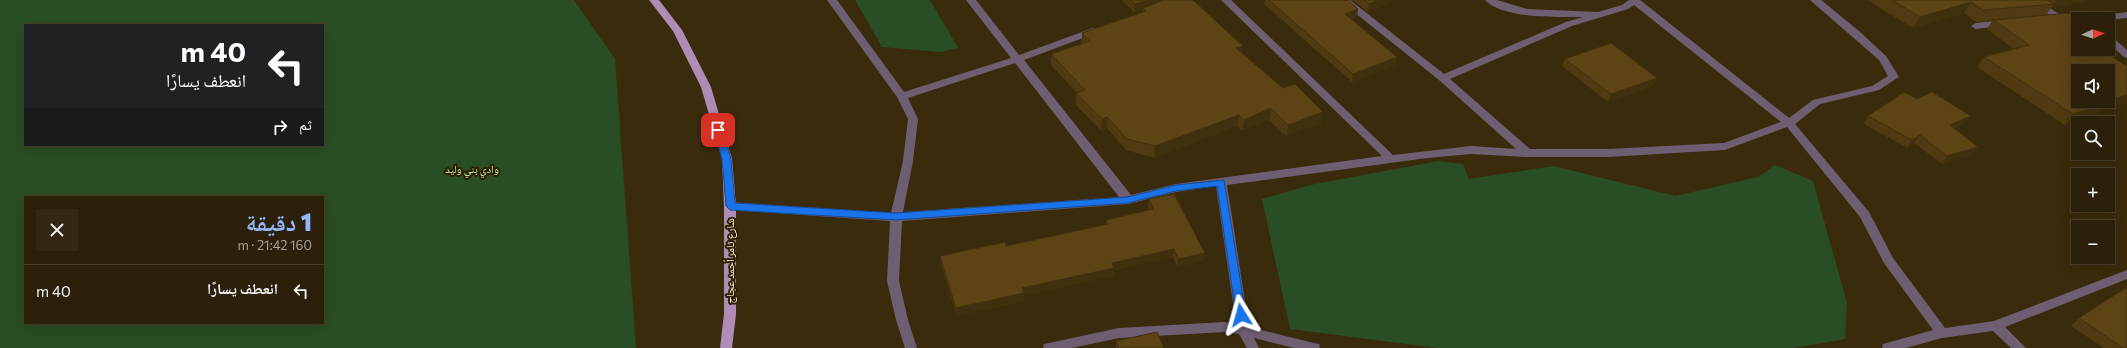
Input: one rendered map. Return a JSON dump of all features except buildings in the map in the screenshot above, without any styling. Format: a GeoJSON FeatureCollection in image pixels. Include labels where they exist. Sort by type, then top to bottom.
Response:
{"type":"FeatureCollection","features":[{"type":"Feature","properties":{"kind":"main road","name":"شارع ثامر أحمد عجاج"},"geometry":{"type":"LineString","coordinates":[[654,0],[677,30],[706,87],[727,159],[730,206],[730,314],[726,348]]}},
{"type":"Feature","properties":{"kind":"street"},"geometry":{"type":"LineString","coordinates":[[832,0],[902,96],[913,119],[908,160],[896,217],[893,281],[902,320],[911,348]]}},
{"type":"Feature","properties":{"kind":"street"},"geometry":{"type":"LineString","coordinates":[[971,0],[1128,200]]}},
{"type":"Feature","properties":{"kind":"street"},"geometry":{"type":"LineString","coordinates":[[1226,0],[1391,159]]}},
{"type":"Feature","properties":{"kind":"street"},"geometry":{"type":"LineString","coordinates":[[1344,0],[1443,78],[1527,153]]}},
{"type":"Feature","properties":{"kind":"street"},"geometry":{"type":"LineString","coordinates":[[1490,0],[1503,8],[1522,12],[1606,14]]}},
{"type":"Feature","properties":{"kind":"street"},"geometry":{"type":"LineString","coordinates":[[1443,78],[1569,24],[1625,7],[1634,0],[1789,123],[1865,215],[1888,260],[1942,333]]}},
{"type":"Feature","properties":{"kind":"street"},"geometry":{"type":"LineString","coordinates":[[730,206],[896,217],[1128,200],[1176,188],[1391,159],[1471,150],[1527,153],[1608,152],[1725,146],[1789,123],[1817,102],[1875,88],[1894,77],[1883,58],[1856,33],[1815,0]]}},
{"type":"Feature","properties":{"kind":"street"},"geometry":{"type":"LineString","coordinates":[[2029,0],[2061,18]]}},
{"type":"Feature","properties":{"kind":"street"},"geometry":{"type":"LineString","coordinates":[[2115,17],[2127,15]]}},
{"type":"Feature","properties":{"kind":"street"},"geometry":{"type":"LineString","coordinates":[[2045,20],[2061,18],[2071,19]]}},
{"type":"Feature","properties":{"kind":"street"},"geometry":{"type":"LineString","coordinates":[[1976,26],[2012,23]]}},
{"type":"Feature","properties":{"kind":"street"},"geometry":{"type":"LineString","coordinates":[[902,96],[1018,59],[1104,26]]}},
{"type":"Feature","properties":{"kind":"street"},"geometry":{"type":"LineString","coordinates":[[2115,44],[2127,55]]}},
{"type":"Feature","properties":{"kind":"street"},"geometry":{"type":"LineString","coordinates":[[1221,182],[1243,330],[1253,348]]}},
{"type":"Feature","properties":{"kind":"street"},"geometry":{"type":"LineString","coordinates":[[1888,348],[1942,333],[1995,326],[2127,274]]}},
{"type":"Feature","properties":{"kind":"street"},"geometry":{"type":"LineString","coordinates":[[1995,326],[2020,348]]}},
{"type":"Feature","properties":{"kind":"street"},"geometry":{"type":"LineString","coordinates":[[1049,348],[1119,333],[1225,327],[1243,330],[1314,348]]}},
{"type":"Feature","properties":{"kind":"green space","name":"وادي بني وليد"},"geometry":{"type":"Polygon","coordinates":[[[0,0],[574,0],[615,59],[636,348],[0,348],[0,0]]]}},
{"type":"Feature","properties":{"kind":"green space"},"geometry":{"type":"Polygon","coordinates":[[[855,0],[930,0],[958,48],[941,52],[882,47],[855,0]]]}},
{"type":"Feature","properties":{"kind":"green space"},"geometry":{"type":"Polygon","coordinates":[[[1438,161],[1463,164],[1469,179],[1554,166],[1675,196],[1758,177],[1775,165],[1813,181],[1847,303],[1845,339],[1794,348],[1437,348],[1290,329],[1262,199],[1310,185],[1438,161]]]}},
{"type":"Feature","properties":{"kind":"route"},"geometry":{"type":"LineString","coordinates":[[718,130],[727,159],[730,206],[896,217],[1128,200],[1176,188],[1221,182],[1241,315]]}}]}
